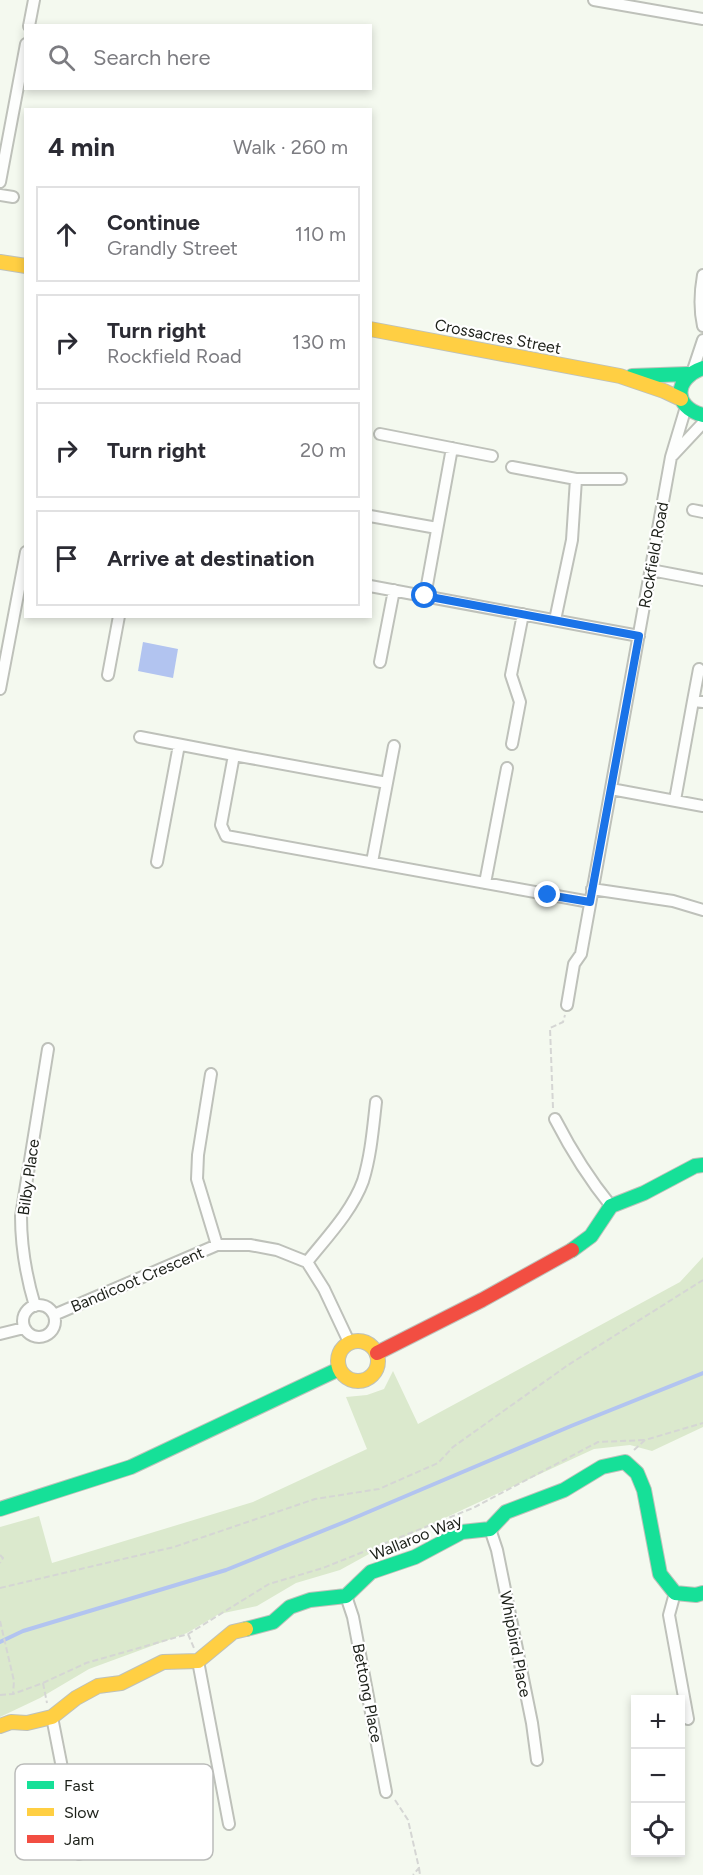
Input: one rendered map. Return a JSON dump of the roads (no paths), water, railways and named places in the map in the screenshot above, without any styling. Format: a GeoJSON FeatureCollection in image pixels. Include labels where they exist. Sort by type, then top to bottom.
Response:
{"type":"FeatureCollection","features":[{"type":"Feature","properties":{"kind":"street"},"geometry":{"type":"LineString","coordinates":[[29,24],[34,0]]}},
{"type":"Feature","properties":{"kind":"street"},"geometry":{"type":"LineString","coordinates":[[594,0],[703,19]]}},
{"type":"Feature","properties":{"kind":"street"},"geometry":{"type":"LineString","coordinates":[[0,182],[24,56]]}},
{"type":"Feature","properties":{"kind":"street"},"geometry":{"type":"LineString","coordinates":[[0,195],[13,197]]}},
{"type":"Feature","properties":{"kind":"street"},"geometry":{"type":"LineString","coordinates":[[0,262],[24,266]]}},
{"type":"Feature","properties":{"kind":"street"},"geometry":{"type":"LineString","coordinates":[[703,275],[700,290],[700,315],[703,326]]}},
{"type":"Feature","properties":{"kind":"street","name":"Crossacres Street"},"geometry":{"type":"LineString","coordinates":[[372,329],[620,376],[664,391],[694,413],[703,416]]}},
{"type":"Feature","properties":{"kind":"street"},"geometry":{"type":"LineString","coordinates":[[684,404],[680,387],[695,371],[703,340]]}},
{"type":"Feature","properties":{"kind":"street","name":"Crossacres Street"},"geometry":{"type":"LineString","coordinates":[[620,376],[664,376],[695,371]]}},
{"type":"Feature","properties":{"kind":"street","name":"Rockfield Road"},"geometry":{"type":"LineString","coordinates":[[567,1005],[574,964],[580,954],[671,457],[684,404]]}},
{"type":"Feature","properties":{"kind":"street"},"geometry":{"type":"LineString","coordinates":[[671,457],[703,423]]}},
{"type":"Feature","properties":{"kind":"street"},"geometry":{"type":"LineString","coordinates":[[380,434],[492,456]]}},
{"type":"Feature","properties":{"kind":"street"},"geometry":{"type":"LineString","coordinates":[[425,596],[452,448]]}},
{"type":"Feature","properties":{"kind":"street"},"geometry":{"type":"LineString","coordinates":[[512,467],[576,479],[621,479]]}},
{"type":"Feature","properties":{"kind":"street"},"geometry":{"type":"LineString","coordinates":[[555,620],[572,540],[576,479]]}},
{"type":"Feature","properties":{"kind":"street"},"geometry":{"type":"LineString","coordinates":[[372,516],[438,528]]}},
{"type":"Feature","properties":{"kind":"street"},"geometry":{"type":"LineString","coordinates":[[0,689],[24,563]]}},
{"type":"Feature","properties":{"kind":"street"},"geometry":{"type":"LineString","coordinates":[[651,570],[703,580]]}},
{"type":"Feature","properties":{"kind":"street"},"geometry":{"type":"LineString","coordinates":[[372,586],[639,636]]}},
{"type":"Feature","properties":{"kind":"street"},"geometry":{"type":"LineString","coordinates":[[380,662],[394,590]]}},
{"type":"Feature","properties":{"kind":"street"},"geometry":{"type":"LineString","coordinates":[[512,744],[520,702],[512,675],[523,614]]}},
{"type":"Feature","properties":{"kind":"street"},"geometry":{"type":"LineString","coordinates":[[108,675],[119,618]]}},
{"type":"Feature","properties":{"kind":"street"},"geometry":{"type":"LineString","coordinates":[[675,800],[698,701],[699,669]]}},
{"type":"Feature","properties":{"kind":"street"},"geometry":{"type":"LineString","coordinates":[[140,737],[387,783]]}},
{"type":"Feature","properties":{"kind":"street"},"geometry":{"type":"LineString","coordinates":[[157,862],[179,744]]}},
{"type":"Feature","properties":{"kind":"street"},"geometry":{"type":"LineString","coordinates":[[372,862],[394,746]]}},
{"type":"Feature","properties":{"kind":"street"},"geometry":{"type":"LineString","coordinates":[[234,755],[221,825],[226,836],[590,902]]}},
{"type":"Feature","properties":{"kind":"street"},"geometry":{"type":"LineString","coordinates":[[485,883],[507,768]]}},
{"type":"Feature","properties":{"kind":"street"},"geometry":{"type":"LineString","coordinates":[[611,789],[703,806]]}},
{"type":"Feature","properties":{"kind":"street"},"geometry":{"type":"LineString","coordinates":[[592,889],[673,901],[703,910]]}},
{"type":"Feature","properties":{"kind":"street","name":"Bilby Place"},"geometry":{"type":"LineString","coordinates":[[34,1306],[24,1264],[21,1216],[48,1048]]}},
{"type":"Feature","properties":{"kind":"street"},"geometry":{"type":"LineString","coordinates":[[211,1074],[198,1155],[197,1179],[217,1245]]}},
{"type":"Feature","properties":{"kind":"street"},"geometry":{"type":"LineString","coordinates":[[349,1342],[324,1289],[307,1262],[348,1209],[362,1182],[372,1144],[376,1102]]}},
{"type":"Feature","properties":{"kind":"street"},"geometry":{"type":"LineString","coordinates":[[555,1119],[572,1151],[611,1206]]}},
{"type":"Feature","properties":{"kind":"street"},"geometry":{"type":"LineString","coordinates":[[377,1353],[482,1300],[572,1250],[591,1236],[611,1206],[644,1193],[694,1166],[703,1165]]}},
{"type":"Feature","properties":{"kind":"street","name":"Bandicoot Crescent"},"geometry":{"type":"LineString","coordinates":[[54,1315],[217,1245],[250,1245],[277,1250],[307,1262]]}},
{"type":"Feature","properties":{"kind":"street"},"geometry":{"type":"LineString","coordinates":[[34,1306],[44,1306],[54,1315],[55,1326],[43,1337],[32,1336],[24,1328],[26,1312],[34,1306]]}},
{"type":"Feature","properties":{"kind":"street"},"geometry":{"type":"LineString","coordinates":[[0,1334],[24,1328]]}},
{"type":"Feature","properties":{"kind":"street"},"geometry":{"type":"LineString","coordinates":[[362,1341],[377,1353],[377,1367],[374,1373],[362,1381],[348,1379],[339,1369],[338,1357],[349,1342],[362,1341]]}},
{"type":"Feature","properties":{"kind":"street"},"geometry":{"type":"LineString","coordinates":[[0,1509],[131,1467],[339,1369]]}},
{"type":"Feature","properties":{"kind":"street"},"geometry":{"type":"LineString","coordinates":[[490,1529],[506,1512],[564,1491],[602,1467],[625,1462],[637,1473],[644,1490],[660,1574],[675,1593],[696,1595],[703,1593]]}},
{"type":"Feature","properties":{"kind":"street","name":"Wallaroo Way"},"geometry":{"type":"LineString","coordinates":[[346,1596],[371,1572],[415,1557],[462,1532],[490,1529]]}},
{"type":"Feature","properties":{"kind":"street","name":"Whipbird Place"},"geometry":{"type":"LineString","coordinates":[[490,1529],[497,1550],[537,1760]]}},
{"type":"Feature","properties":{"kind":"street"},"geometry":{"type":"LineString","coordinates":[[675,1593],[669,1615],[688,1719]]}},
{"type":"Feature","properties":{"kind":"street"},"geometry":{"type":"LineString","coordinates":[[0,1726],[11,1722],[27,1723],[52,1717],[76,1698],[98,1686],[121,1683],[163,1662],[198,1661],[233,1632],[273,1622],[290,1607],[310,1600],[346,1596]]}},
{"type":"Feature","properties":{"kind":"street","name":"Bettong Place"},"geometry":{"type":"LineString","coordinates":[[346,1596],[353,1617],[386,1792]]}},
{"type":"Feature","properties":{"kind":"street"},"geometry":{"type":"LineString","coordinates":[[198,1661],[229,1824]]}},
{"type":"Feature","properties":{"kind":"street"},"geometry":{"type":"LineString","coordinates":[[52,1717],[61,1764]]}},
{"type":"Feature","properties":{"kind":"water"},"geometry":{"type":"Polygon","coordinates":[[[143,642],[178,649],[173,678],[138,671],[143,642]]]}},
{"type":"Feature","properties":{"kind":"waterway"},"geometry":{"type":"LineString","coordinates":[[0,1642],[23,1631],[226,1570],[703,1373]]}}]}
